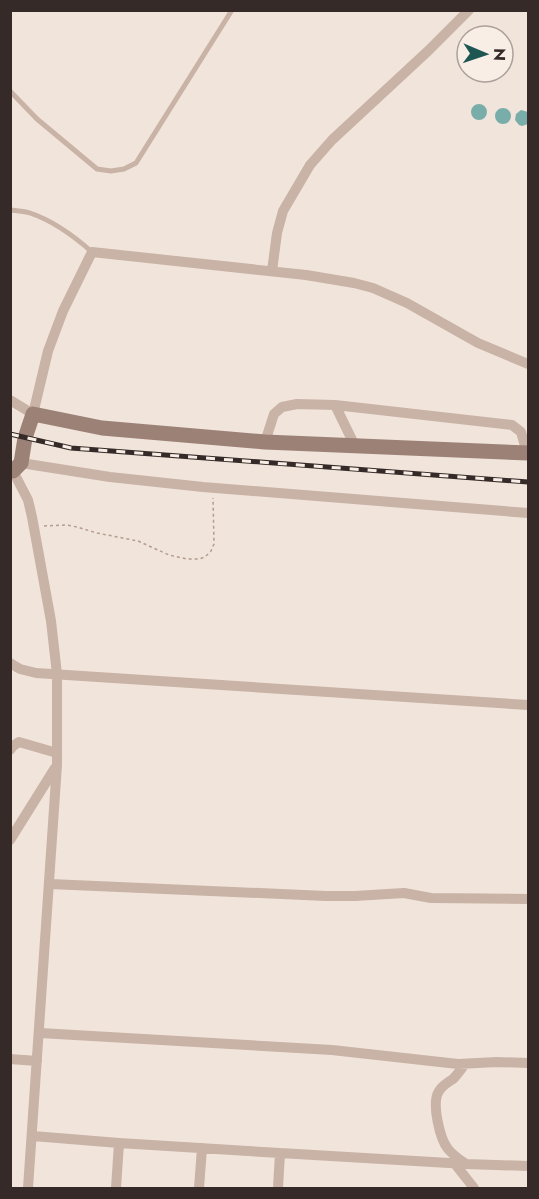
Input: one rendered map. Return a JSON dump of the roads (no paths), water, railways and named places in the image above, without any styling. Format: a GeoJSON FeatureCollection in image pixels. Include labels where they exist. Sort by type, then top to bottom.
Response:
{"type":"FeatureCollection","features":[{"type":"Feature","properties":{"kind":"street"},"geometry":{"type":"LineString","coordinates":[[272,271],[277,233],[283,211],[310,165],[332,140],[469,10]]}},
{"type":"Feature","properties":{"kind":"street"},"geometry":{"type":"LineString","coordinates":[[28,1188],[57,765],[57,674],[51,621],[34,527],[28,500],[15,468],[33,414],[48,351],[63,311],[92,252],[306,275],[354,283],[373,288],[407,303],[478,343],[528,364]]}},
{"type":"Feature","properties":{"kind":"street"},"geometry":{"type":"LineString","coordinates":[[10,400],[33,414],[102,428],[265,442],[528,453],[521,432],[512,425],[335,405],[297,404],[282,408],[274,414],[265,442]]}},
{"type":"Feature","properties":{"kind":"street"},"geometry":{"type":"LineString","coordinates":[[335,405],[355,446]]}},
{"type":"Feature","properties":{"kind":"street"},"geometry":{"type":"LineString","coordinates":[[15,468],[213,488],[528,513]]}},
{"type":"Feature","properties":{"kind":"street"},"geometry":{"type":"LineString","coordinates":[[10,663],[20,669],[36,673],[528,705]]}},
{"type":"Feature","properties":{"kind":"street"},"geometry":{"type":"LineString","coordinates":[[10,750],[19,742],[57,753]]}},
{"type":"Feature","properties":{"kind":"street"},"geometry":{"type":"LineString","coordinates":[[10,840],[14,828],[57,765]]}},
{"type":"Feature","properties":{"kind":"street"},"geometry":{"type":"LineString","coordinates":[[50,884],[326,896],[404,893],[431,898],[528,899]]}},
{"type":"Feature","properties":{"kind":"street"},"geometry":{"type":"LineString","coordinates":[[40,1033],[332,1050],[465,1064],[528,1063]]}},
{"type":"Feature","properties":{"kind":"street"},"geometry":{"type":"LineString","coordinates":[[10,1059],[37,1061]]}},
{"type":"Feature","properties":{"kind":"street"},"geometry":{"type":"LineString","coordinates":[[465,1064],[455,1077],[440,1089],[436,1108],[444,1142],[461,1164],[474,1188]]}},
{"type":"Feature","properties":{"kind":"street"},"geometry":{"type":"LineString","coordinates":[[33,1136],[461,1164],[528,1166]]}},
{"type":"Feature","properties":{"kind":"street"},"geometry":{"type":"LineString","coordinates":[[116,1188],[119,1143]]}},
{"type":"Feature","properties":{"kind":"street"},"geometry":{"type":"LineString","coordinates":[[199,1188],[202,1148]]}},
{"type":"Feature","properties":{"kind":"street"},"geometry":{"type":"LineString","coordinates":[[278,1188],[280,1153]]}},
{"type":"Feature","properties":{"kind":"lane"},"geometry":{"type":"LineString","coordinates":[[10,91],[37,119],[97,169],[111,171],[124,169],[136,163],[232,10]]}},
{"type":"Feature","properties":{"kind":"lane"},"geometry":{"type":"LineString","coordinates":[[10,210],[30,213],[59,227],[92,252]]}},
{"type":"Feature","properties":{"kind":"water"},"geometry":{"type":"Polygon","coordinates":[[[479,104],[485,106],[487,112],[485,118],[479,120],[473,118],[471,112],[473,106],[479,104]]]}},
{"type":"Feature","properties":{"kind":"water"},"geometry":{"type":"Polygon","coordinates":[[[503,108],[509,110],[511,116],[509,122],[503,124],[497,122],[495,116],[497,110],[503,108]]]}},
{"type":"Feature","properties":{"kind":"water"},"geometry":{"type":"Polygon","coordinates":[[[521,110],[528,112],[528,124],[522,126],[515,120],[516,114],[521,110]]]}},
{"type":"Feature","properties":{"kind":"railway"},"geometry":{"type":"LineString","coordinates":[[10,434],[71,448],[528,482]]}}]}
